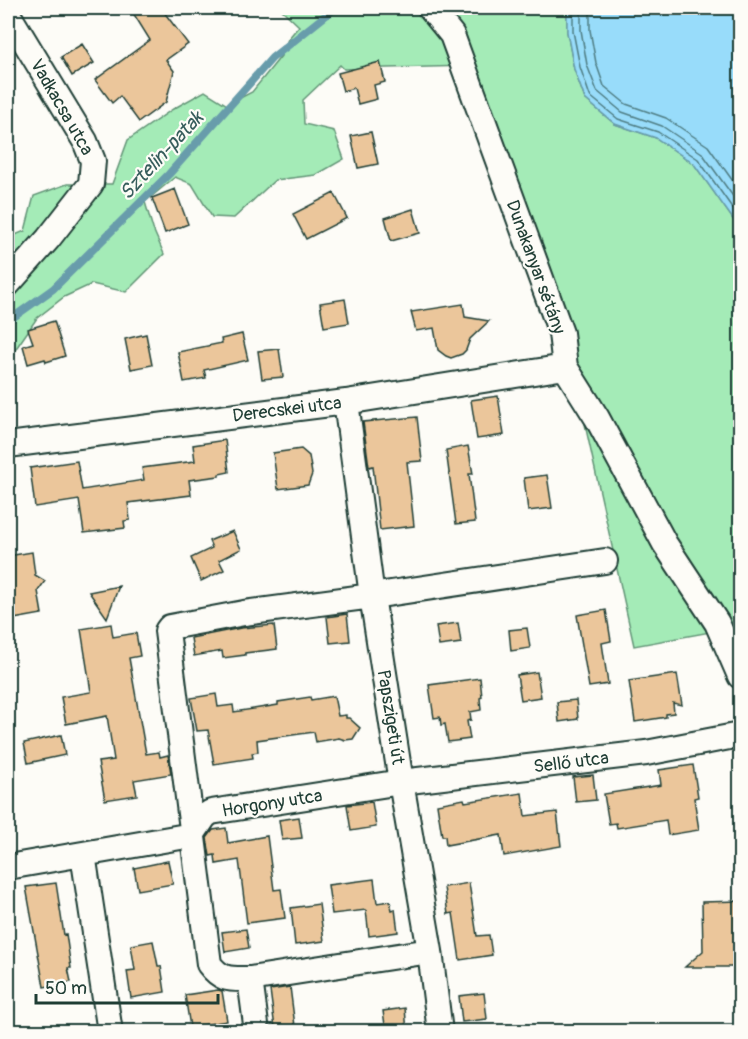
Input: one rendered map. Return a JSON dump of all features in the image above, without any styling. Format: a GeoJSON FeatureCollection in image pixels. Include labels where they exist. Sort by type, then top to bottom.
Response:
{"type":"FeatureCollection","features":[{"type":"Feature","properties":{"kind":"street","name":"Dunakanyar sétány"},"geometry":{"type":"LineString","coordinates":[[430,8],[452,35],[561,333],[565,367],[597,418],[665,544],[717,622],[741,676]]}},
{"type":"Feature","properties":{"kind":"street","name":"Vadkacsa utca"},"geometry":{"type":"LineString","coordinates":[[8,14],[85,141],[93,161],[92,184],[8,284]]}},
{"type":"Feature","properties":{"kind":"street","name":"Derecskei utca"},"geometry":{"type":"LineString","coordinates":[[8,445],[346,402],[565,367]]}},
{"type":"Feature","properties":{"kind":"street","name":"Papszigeti út"},"geometry":{"type":"LineString","coordinates":[[346,402],[372,596],[430,951],[440,1032]]}},
{"type":"Feature","properties":{"kind":"street"},"geometry":{"type":"LineString","coordinates":[[430,951],[250,979],[225,979],[215,973],[209,964],[167,632],[170,627],[244,613],[605,561]]}},
{"type":"Feature","properties":{"kind":"street","name":"Sellő utca"},"geometry":{"type":"LineString","coordinates":[[401,782],[646,753],[741,735]]}},
{"type":"Feature","properties":{"kind":"street","name":"Horgony utca"},"geometry":{"type":"LineString","coordinates":[[192,836],[205,816],[211,812],[401,782]]}},
{"type":"Feature","properties":{"kind":"street"},"geometry":{"type":"LineString","coordinates":[[8,867],[192,836]]}},
{"type":"Feature","properties":{"kind":"street"},"geometry":{"type":"LineString","coordinates":[[83,854],[110,1032]]}},
{"type":"Feature","properties":{"kind":"street"},"geometry":{"type":"LineString","coordinates":[[250,979],[257,1032]]}},
{"type":"Feature","properties":{"kind":"green space"},"geometry":{"type":"Polygon","coordinates":[[[280,8],[567,8],[567,32],[574,69],[585,99],[615,124],[656,138],[694,164],[740,229],[740,708],[732,651],[721,630],[634,646],[575,379],[471,66],[344,69],[340,65],[303,100],[304,124],[334,131],[344,159],[316,175],[275,180],[234,218],[212,217],[192,184],[175,177],[145,202],[164,254],[126,292],[92,284],[64,297],[37,318],[8,360],[8,238],[25,231],[34,196],[67,184],[112,184],[128,140],[173,109],[205,91],[227,105],[252,92],[281,56],[288,39],[299,26],[280,8]]]}},
{"type":"Feature","properties":{"kind":"water"},"geometry":{"type":"Polygon","coordinates":[[[567,8],[740,8],[740,229],[694,164],[656,138],[615,124],[585,99],[574,69],[567,32],[567,8]]]}},
{"type":"Feature","properties":{"kind":"building"},"geometry":{"type":"Polygon","coordinates":[[[130,8],[161,8],[188,44],[166,60],[174,71],[166,102],[139,122],[120,96],[112,103],[95,80],[150,40],[130,8]]]}},
{"type":"Feature","properties":{"kind":"building"},"geometry":{"type":"Polygon","coordinates":[[[82,44],[94,63],[72,76],[61,57],[82,44]]]}},
{"type":"Feature","properties":{"kind":"building"},"geometry":{"type":"Polygon","coordinates":[[[380,62],[385,82],[374,85],[377,99],[358,104],[354,88],[343,91],[338,73],[380,62]]]}},
{"type":"Feature","properties":{"kind":"building"},"geometry":{"type":"Polygon","coordinates":[[[371,132],[378,164],[358,168],[351,136],[371,132]]]}},
{"type":"Feature","properties":{"kind":"building"},"geometry":{"type":"Polygon","coordinates":[[[175,189],[188,224],[165,233],[152,198],[175,189]]]}},
{"type":"Feature","properties":{"kind":"building"},"geometry":{"type":"Polygon","coordinates":[[[334,193],[347,218],[306,239],[293,214],[334,193]]]}},
{"type":"Feature","properties":{"kind":"building"},"geometry":{"type":"Polygon","coordinates":[[[413,209],[420,233],[391,241],[385,218],[413,209]]]}},
{"type":"Feature","properties":{"kind":"building"},"geometry":{"type":"Polygon","coordinates":[[[345,299],[349,323],[324,327],[320,303],[345,299]]]}},
{"type":"Feature","properties":{"kind":"building"},"geometry":{"type":"Polygon","coordinates":[[[463,304],[465,317],[489,321],[470,339],[462,354],[451,358],[438,350],[434,328],[416,331],[411,312],[463,304]]]}},
{"type":"Feature","properties":{"kind":"building"},"geometry":{"type":"Polygon","coordinates":[[[54,321],[65,356],[46,362],[45,359],[28,364],[23,346],[33,343],[28,329],[54,321]]]}},
{"type":"Feature","properties":{"kind":"building"},"geometry":{"type":"Polygon","coordinates":[[[146,334],[152,365],[131,369],[125,339],[146,334]]]}},
{"type":"Feature","properties":{"kind":"building"},"geometry":{"type":"Polygon","coordinates":[[[242,334],[248,360],[204,370],[206,378],[184,382],[178,352],[222,343],[221,339],[242,334]]]}},
{"type":"Feature","properties":{"kind":"building"},"geometry":{"type":"Polygon","coordinates":[[[279,349],[283,377],[262,379],[258,351],[279,349]]]}},
{"type":"Feature","properties":{"kind":"building"},"geometry":{"type":"Polygon","coordinates":[[[498,396],[504,435],[477,439],[471,400],[498,396]]]}},
{"type":"Feature","properties":{"kind":"building"},"geometry":{"type":"Polygon","coordinates":[[[417,417],[422,461],[407,462],[414,526],[380,530],[373,466],[369,467],[363,422],[417,417]]]}},
{"type":"Feature","properties":{"kind":"building"},"geometry":{"type":"Polygon","coordinates":[[[225,440],[229,472],[219,474],[219,476],[189,480],[191,495],[128,503],[130,520],[124,521],[125,528],[84,533],[79,500],[35,507],[30,468],[77,461],[82,490],[144,480],[142,468],[195,461],[193,445],[225,440]]]}},
{"type":"Feature","properties":{"kind":"building"},"geometry":{"type":"Polygon","coordinates":[[[468,446],[473,474],[469,474],[475,522],[456,524],[446,450],[468,446]]]}},
{"type":"Feature","properties":{"kind":"building"},"geometry":{"type":"Polygon","coordinates":[[[301,449],[309,456],[312,474],[308,485],[278,489],[273,453],[301,449]]]}},
{"type":"Feature","properties":{"kind":"building"},"geometry":{"type":"Polygon","coordinates":[[[547,475],[552,508],[528,511],[524,478],[547,475]]]}},
{"type":"Feature","properties":{"kind":"building"},"geometry":{"type":"Polygon","coordinates":[[[233,531],[241,549],[219,560],[224,570],[201,581],[191,558],[212,548],[209,541],[233,531]]]}},
{"type":"Feature","properties":{"kind":"building"},"geometry":{"type":"Polygon","coordinates":[[[32,552],[35,575],[45,581],[38,591],[42,614],[8,620],[8,556],[32,552]]]}},
{"type":"Feature","properties":{"kind":"building"},"geometry":{"type":"Polygon","coordinates":[[[119,586],[107,618],[89,592],[119,586]]]}},
{"type":"Feature","properties":{"kind":"building"},"geometry":{"type":"Polygon","coordinates":[[[606,610],[611,641],[602,643],[608,684],[589,687],[577,615],[606,610]]]}},
{"type":"Feature","properties":{"kind":"building"},"geometry":{"type":"Polygon","coordinates":[[[347,614],[350,641],[330,643],[327,617],[347,614]]]}},
{"type":"Feature","properties":{"kind":"building"},"geometry":{"type":"Polygon","coordinates":[[[458,623],[461,643],[439,646],[436,626],[458,623]]]}},
{"type":"Feature","properties":{"kind":"building"},"geometry":{"type":"Polygon","coordinates":[[[111,624],[113,637],[136,633],[140,656],[129,658],[146,754],[159,752],[160,757],[168,755],[171,774],[134,780],[137,795],[105,800],[98,762],[114,760],[107,716],[66,724],[61,697],[91,692],[81,629],[111,624]]]}},
{"type":"Feature","properties":{"kind":"building"},"geometry":{"type":"Polygon","coordinates":[[[274,625],[277,649],[223,658],[222,651],[194,656],[191,638],[241,628],[274,625]]]}},
{"type":"Feature","properties":{"kind":"building"},"geometry":{"type":"Polygon","coordinates":[[[527,628],[530,648],[511,651],[509,630],[527,628]]]}},
{"type":"Feature","properties":{"kind":"building"},"geometry":{"type":"Polygon","coordinates":[[[537,672],[541,697],[521,700],[517,675],[537,672]]]}},
{"type":"Feature","properties":{"kind":"building"},"geometry":{"type":"Polygon","coordinates":[[[677,674],[682,705],[673,703],[674,713],[666,714],[666,717],[635,722],[629,681],[677,674]]]}},
{"type":"Feature","properties":{"kind":"building"},"geometry":{"type":"Polygon","coordinates":[[[480,678],[481,710],[470,712],[471,720],[467,721],[470,739],[448,742],[445,724],[441,725],[440,717],[434,718],[429,685],[480,678]]]}},
{"type":"Feature","properties":{"kind":"building"},"geometry":{"type":"Polygon","coordinates":[[[216,694],[218,707],[233,705],[234,712],[278,705],[278,702],[334,696],[338,716],[346,715],[346,718],[360,728],[353,739],[345,740],[339,738],[316,742],[314,732],[257,740],[258,752],[252,753],[253,758],[214,764],[208,730],[197,731],[191,698],[216,694]]]}},
{"type":"Feature","properties":{"kind":"building"},"geometry":{"type":"Polygon","coordinates":[[[576,700],[578,719],[559,722],[557,702],[576,700]]]}},
{"type":"Feature","properties":{"kind":"building"},"geometry":{"type":"Polygon","coordinates":[[[61,735],[65,755],[28,763],[24,743],[61,735]]]}},
{"type":"Feature","properties":{"kind":"building"},"geometry":{"type":"Polygon","coordinates":[[[693,765],[698,797],[694,798],[699,830],[668,835],[666,820],[617,828],[616,823],[609,824],[604,794],[661,785],[659,770],[693,765]]]}},
{"type":"Feature","properties":{"kind":"building"},"geometry":{"type":"Polygon","coordinates":[[[593,775],[596,800],[576,802],[573,777],[593,775]]]}},
{"type":"Feature","properties":{"kind":"building"},"geometry":{"type":"Polygon","coordinates":[[[522,793],[525,816],[557,812],[561,846],[504,856],[501,835],[446,845],[445,836],[442,836],[437,804],[522,793]]]}},
{"type":"Feature","properties":{"kind":"building"},"geometry":{"type":"Polygon","coordinates":[[[372,802],[376,827],[351,831],[347,805],[372,802]]]}},
{"type":"Feature","properties":{"kind":"building"},"geometry":{"type":"Polygon","coordinates":[[[299,817],[302,838],[282,840],[279,820],[299,817]]]}},
{"type":"Feature","properties":{"kind":"building"},"geometry":{"type":"Polygon","coordinates":[[[226,828],[228,843],[267,836],[274,890],[281,889],[285,918],[247,923],[239,860],[216,864],[215,855],[210,856],[207,838],[213,830],[226,828]]]}},
{"type":"Feature","properties":{"kind":"building"},"geometry":{"type":"Polygon","coordinates":[[[168,861],[173,884],[138,890],[134,868],[168,861]]]}},
{"type":"Feature","properties":{"kind":"building"},"geometry":{"type":"Polygon","coordinates":[[[374,879],[377,903],[390,901],[392,910],[395,909],[398,932],[369,936],[366,910],[332,914],[328,885],[374,879]]]}},
{"type":"Feature","properties":{"kind":"building"},"geometry":{"type":"Polygon","coordinates":[[[56,883],[64,935],[66,934],[71,982],[44,987],[26,887],[56,883]]]}},
{"type":"Feature","properties":{"kind":"building"},"geometry":{"type":"Polygon","coordinates":[[[469,883],[477,936],[489,935],[492,955],[460,960],[453,913],[448,914],[444,887],[469,883]]]}},
{"type":"Feature","properties":{"kind":"building"},"geometry":{"type":"Polygon","coordinates":[[[741,901],[741,953],[735,953],[736,967],[685,967],[703,951],[702,902],[741,901]]]}},
{"type":"Feature","properties":{"kind":"building"},"geometry":{"type":"Polygon","coordinates":[[[319,904],[324,941],[295,945],[291,908],[319,904]]]}},
{"type":"Feature","properties":{"kind":"building"},"geometry":{"type":"Polygon","coordinates":[[[246,929],[249,948],[225,952],[222,932],[246,929]]]}},
{"type":"Feature","properties":{"kind":"building"},"geometry":{"type":"Polygon","coordinates":[[[153,941],[158,966],[161,966],[165,992],[131,998],[127,971],[135,970],[131,945],[153,941]]]}},
{"type":"Feature","properties":{"kind":"building"},"geometry":{"type":"Polygon","coordinates":[[[290,987],[295,1026],[275,1028],[270,990],[290,987]]]}},
{"type":"Feature","properties":{"kind":"building"},"geometry":{"type":"Polygon","coordinates":[[[222,991],[227,1021],[190,1027],[185,995],[222,991]]]}},
{"type":"Feature","properties":{"kind":"building"},"geometry":{"type":"Polygon","coordinates":[[[484,993],[487,1019],[462,1022],[459,996],[484,993]]]}},
{"type":"Feature","properties":{"kind":"building"},"geometry":{"type":"Polygon","coordinates":[[[405,1008],[407,1032],[386,1032],[383,1011],[405,1008]]]}},
{"type":"Feature","properties":{"kind":"waterway","name":"Sztelin-patak"},"geometry":{"type":"LineString","coordinates":[[8,321],[53,289],[169,174],[272,58],[335,8]]}}]}
